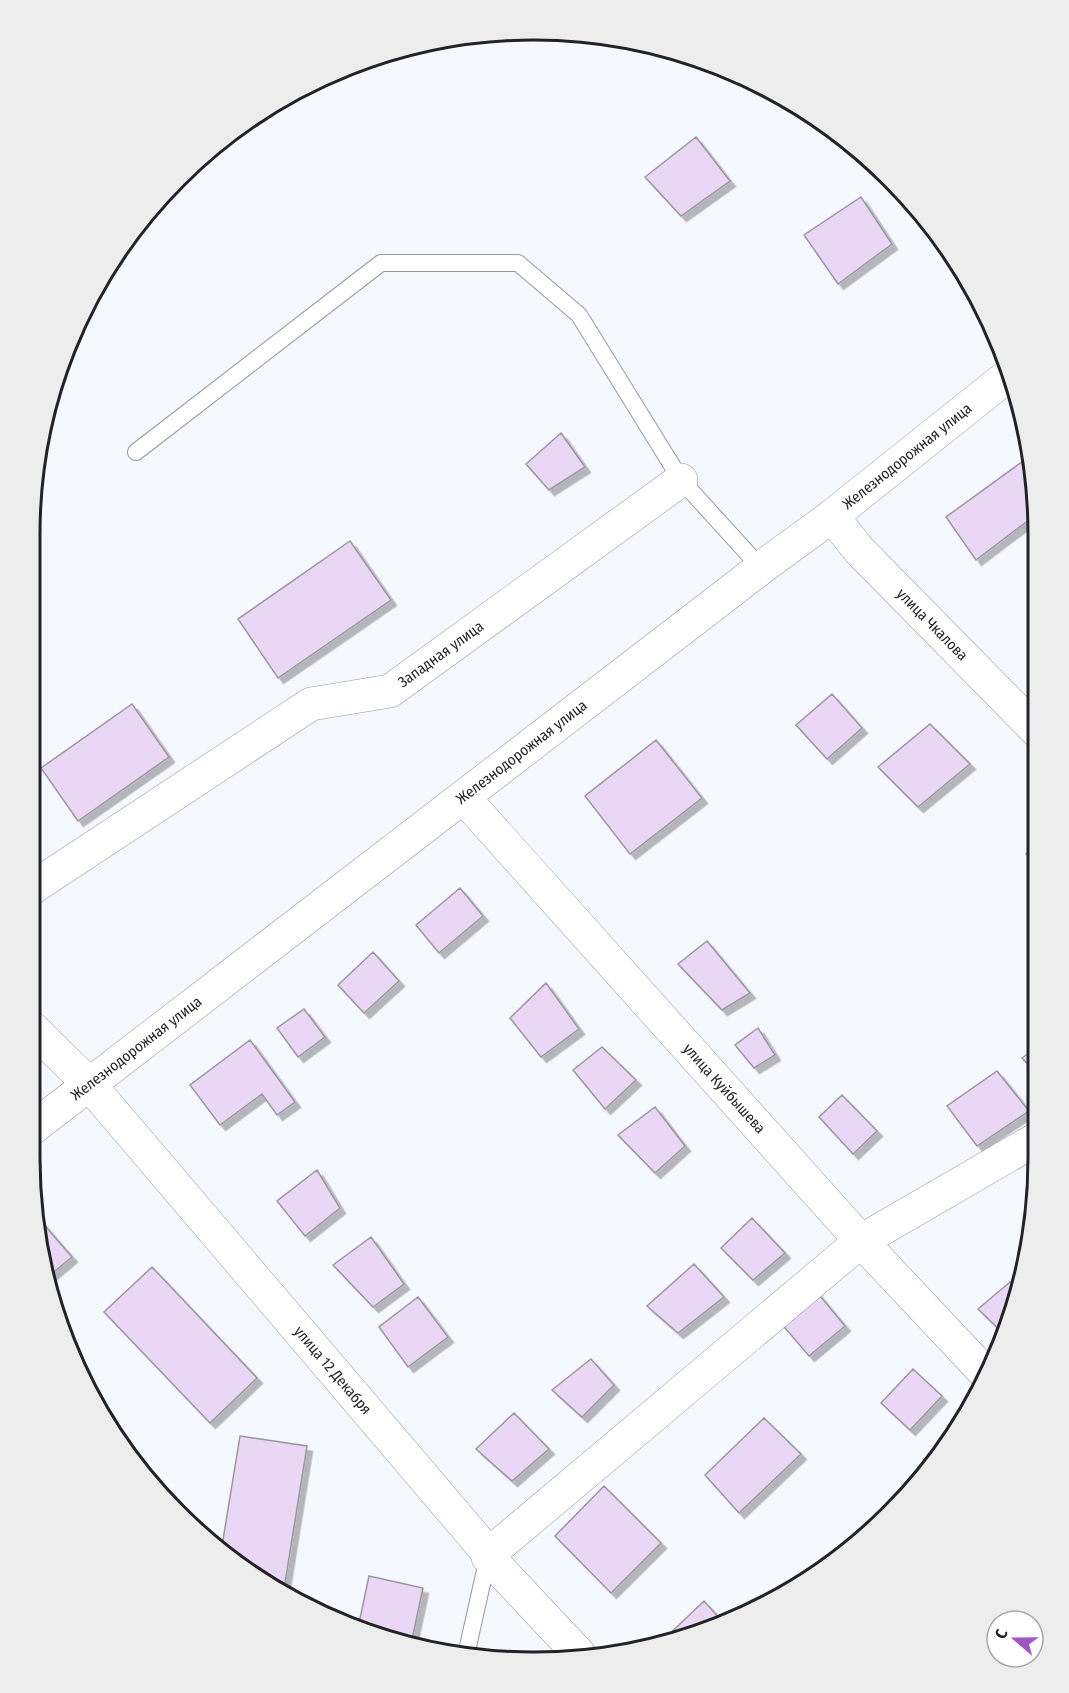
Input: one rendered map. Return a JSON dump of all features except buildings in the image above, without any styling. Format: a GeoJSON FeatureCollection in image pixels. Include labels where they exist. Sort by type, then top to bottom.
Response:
{"type":"FeatureCollection","features":[{"type":"Feature","properties":{"kind":"street","name":"Железнодорожная улица"},"geometry":{"type":"LineString","coordinates":[[40,1122],[761,568],[832,516],[1003,379]]}},
{"type":"Feature","properties":{"kind":"street","name":"Западная улица"},"geometry":{"type":"LineString","coordinates":[[40,883],[311,704],[390,691],[681,480]]}},
{"type":"Feature","properties":{"kind":"street","name":"улица Чкалова"},"geometry":{"type":"LineString","coordinates":[[832,516],[859,550],[1028,722]]}},
{"type":"Feature","properties":{"kind":"street","name":"улица Куйбышева"},"geometry":{"type":"LineString","coordinates":[[464,798],[861,1241],[982,1369]]}},
{"type":"Feature","properties":{"kind":"street","name":"улица 12 Декабря"},"geometry":{"type":"LineString","coordinates":[[40,1036],[89,1084],[489,1556],[576,1650]]}},
{"type":"Feature","properties":{"kind":"street"},"geometry":{"type":"LineString","coordinates":[[489,1556],[861,1241],[1028,1144]]}},
{"type":"Feature","properties":{"kind":"lane"},"geometry":{"type":"LineString","coordinates":[[136,452],[381,263],[518,263],[579,315],[681,480],[761,568]]}},
{"type":"Feature","properties":{"kind":"lane"},"geometry":{"type":"LineString","coordinates":[[468,1648],[489,1556]]}}]}
